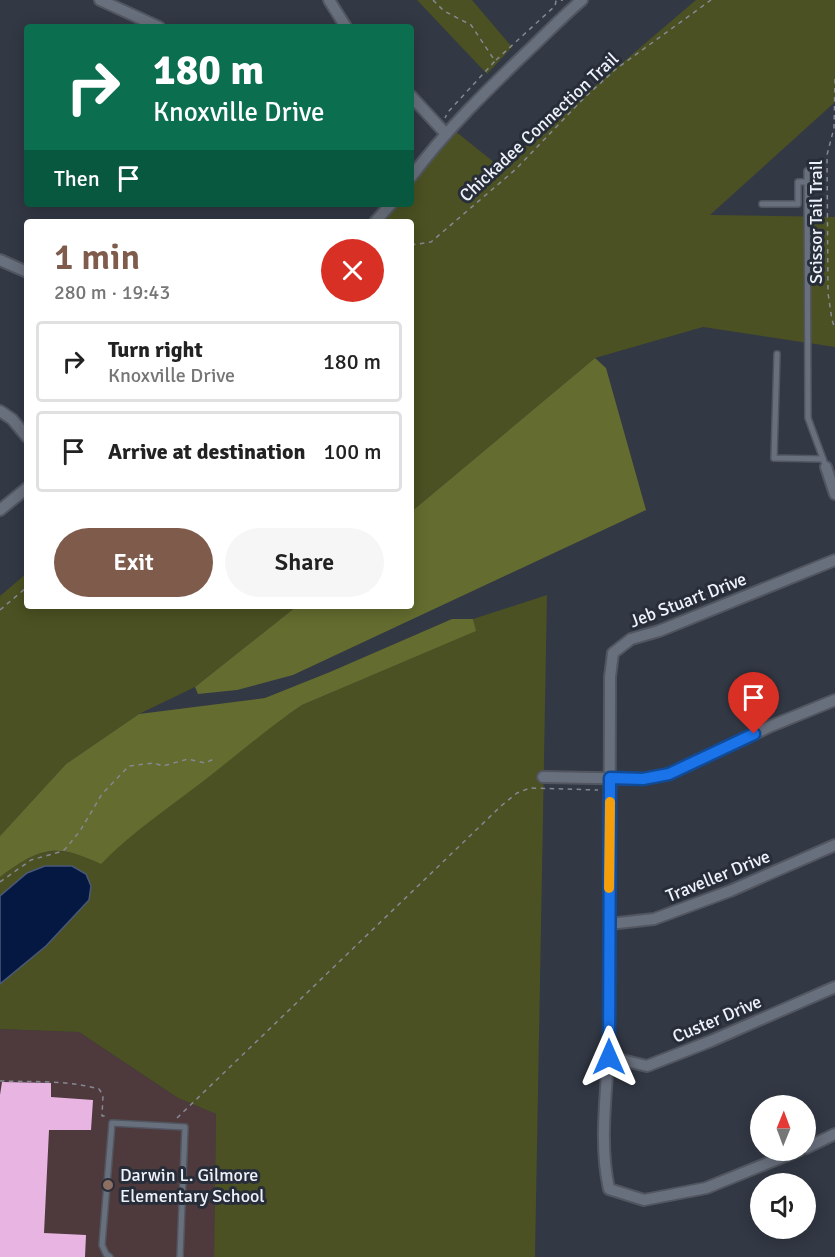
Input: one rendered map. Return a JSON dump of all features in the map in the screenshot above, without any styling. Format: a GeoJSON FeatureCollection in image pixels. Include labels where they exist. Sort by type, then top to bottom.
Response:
{"type":"FeatureCollection","features":[{"type":"Feature","properties":{"kind":"street"},"geometry":{"type":"LineString","coordinates":[[100,0],[152,24]]}},
{"type":"Feature","properties":{"kind":"street"},"geometry":{"type":"LineString","coordinates":[[329,0],[344,24]]}},
{"type":"Feature","properties":{"kind":"street"},"geometry":{"type":"LineString","coordinates":[[414,173],[446,134],[577,1]]}},
{"type":"Feature","properties":{"kind":"street"},"geometry":{"type":"LineString","coordinates":[[414,99],[446,134]]}},
{"type":"Feature","properties":{"kind":"street"},"geometry":{"type":"LineString","coordinates":[[378,219],[388,207]]}},
{"type":"Feature","properties":{"kind":"street"},"geometry":{"type":"LineString","coordinates":[[0,260],[24,271]]}},
{"type":"Feature","properties":{"kind":"street"},"geometry":{"type":"LineString","coordinates":[[0,411],[12,419],[24,433]]}},
{"type":"Feature","properties":{"kind":"street"},"geometry":{"type":"LineString","coordinates":[[825,463],[835,494]]}},
{"type":"Feature","properties":{"kind":"street"},"geometry":{"type":"LineString","coordinates":[[0,510],[24,490]]}},
{"type":"Feature","properties":{"kind":"street","name":"Jeb Stuart Drive"},"geometry":{"type":"LineString","coordinates":[[773,1161],[706,1188],[644,1200],[609,1190],[605,1170],[604,1122],[609,1057],[610,677],[613,653],[631,639],[659,631],[835,560]]}},
{"type":"Feature","properties":{"kind":"street"},"geometry":{"type":"LineString","coordinates":[[543,777],[610,784],[669,774],[771,726],[835,700]]}},
{"type":"Feature","properties":{"kind":"street","name":"Traveller Drive"},"geometry":{"type":"LineString","coordinates":[[609,924],[654,919],[730,891],[835,845]]}},
{"type":"Feature","properties":{"kind":"street","name":"Custer Drive"},"geometry":{"type":"LineString","coordinates":[[609,1057],[647,1066],[835,987]]}},
{"type":"Feature","properties":{"kind":"street"},"geometry":{"type":"LineString","coordinates":[[816,1143],[835,1134]]}},
{"type":"Feature","properties":{"kind":"lane"},"geometry":{"type":"LineString","coordinates":[[777,354],[774,458],[825,463],[808,418],[807,171]]}},
{"type":"Feature","properties":{"kind":"lane"},"geometry":{"type":"LineString","coordinates":[[762,204],[798,204],[798,182],[807,182]]}},
{"type":"Feature","properties":{"kind":"lane"},"geometry":{"type":"LineString","coordinates":[[110,1257],[102,1245],[112,1119],[185,1127],[180,1257]]}},
{"type":"Feature","properties":{"kind":"path"},"geometry":{"type":"LineString","coordinates":[[433,0],[444,11],[471,25],[495,61]]}},
{"type":"Feature","properties":{"kind":"path"},"geometry":{"type":"LineString","coordinates":[[438,125],[495,61],[555,6],[556,1],[563,0]]}},
{"type":"Feature","properties":{"kind":"path","name":"Chickadee Connection Trail"},"geometry":{"type":"LineString","coordinates":[[414,245],[431,242],[516,169],[584,98],[616,69],[711,0]]}},
{"type":"Feature","properties":{"kind":"path","name":"Scissor Tail Trail"},"geometry":{"type":"LineString","coordinates":[[835,78],[834,129],[827,155],[828,293],[835,330]]}},
{"type":"Feature","properties":{"kind":"path"},"geometry":{"type":"LineString","coordinates":[[0,610],[24,590]]}},
{"type":"Feature","properties":{"kind":"path"},"geometry":{"type":"LineString","coordinates":[[0,882],[31,860],[63,851],[80,831],[102,794],[129,766],[154,763],[162,766],[188,759],[205,763],[214,759]]}},
{"type":"Feature","properties":{"kind":"path"},"geometry":{"type":"LineString","coordinates":[[178,1118],[517,793],[530,788],[610,784]]}},
{"type":"Feature","properties":{"kind":"path"},"geometry":{"type":"LineString","coordinates":[[0,1081],[64,1084],[99,1089],[103,1095],[102,1116],[112,1119]]}},
{"type":"Feature","properties":{"kind":"shaded area","name":"Darwin L. Gilmore Elementary School"},"geometry":{"type":"Polygon","coordinates":[[[0,1029],[79,1032],[178,1098],[216,1114],[214,1257],[0,1257],[0,1029]]]}},
{"type":"Feature","properties":{"kind":"green space"},"geometry":{"type":"Polygon","coordinates":[[[417,0],[472,0],[512,47],[487,74],[417,0]]]}},
{"type":"Feature","properties":{"kind":"green space"},"geometry":{"type":"Polygon","coordinates":[[[696,0],[835,0],[835,102],[710,215],[835,217],[835,347],[703,327],[595,358],[414,509],[414,219],[385,219],[395,207],[414,207],[414,183],[455,131],[500,167],[696,0]]]}},
{"type":"Feature","properties":{"kind":"green space"},"geometry":{"type":"Polygon","coordinates":[[[595,358],[606,368],[646,510],[293,675],[237,690],[198,694],[195,687],[293,609],[414,609],[414,509],[595,358]]]}},
{"type":"Feature","properties":{"kind":"green space"},"geometry":{"type":"Polygon","coordinates":[[[24,576],[24,609],[293,609],[195,687],[139,714],[66,764],[0,836],[0,596],[24,576]]]}},
{"type":"Feature","properties":{"kind":"green space"},"geometry":{"type":"Polygon","coordinates":[[[547,595],[535,1257],[214,1257],[216,1114],[178,1098],[79,1032],[0,1029],[0,877],[27,859],[49,852],[72,853],[101,863],[122,842],[302,705],[475,631],[473,619],[547,595]]]}},
{"type":"Feature","properties":{"kind":"green space"},"geometry":{"type":"Polygon","coordinates":[[[452,619],[473,619],[476,631],[302,705],[139,830],[101,864],[72,853],[49,851],[27,859],[0,877],[0,836],[66,764],[139,714],[265,698],[452,619]]]}},
{"type":"Feature","properties":{"kind":"water"},"geometry":{"type":"Polygon","coordinates":[[[45,866],[72,866],[86,874],[91,886],[89,900],[46,946],[0,984],[0,896],[27,873],[45,866]]]}},
{"type":"Feature","properties":{"kind":"building"},"geometry":{"type":"Polygon","coordinates":[[[2,1082],[51,1083],[51,1097],[93,1100],[91,1130],[49,1130],[44,1233],[86,1235],[85,1257],[0,1257],[0,1095],[2,1082]]]}},
{"type":"Feature","properties":{"kind":"slow traffic"},"geometry":{"type":"LineString","coordinates":[[609,888],[610,802]]}},
{"type":"Feature","properties":{"kind":"place","name":"Darwin L. Gilmore Elementary School"},"geometry":{"type":"Point","coordinates":[108,1185]}},
{"type":"Feature","properties":{"kind":"route"},"geometry":{"type":"LineString","coordinates":[[609,1057],[610,778],[643,779],[669,774],[754,734]]}}]}
